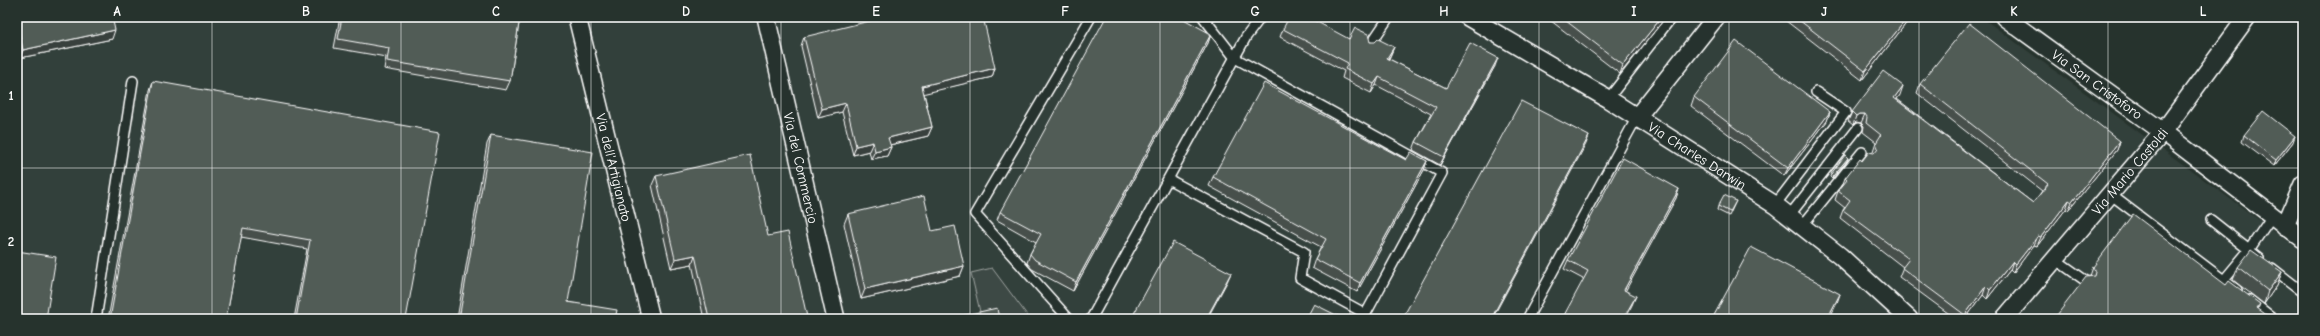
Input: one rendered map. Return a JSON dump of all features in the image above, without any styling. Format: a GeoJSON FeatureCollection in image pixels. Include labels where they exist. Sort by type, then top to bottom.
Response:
{"type":"FeatureCollection","features":[{"type":"Feature","properties":{"kind":"street","name":"Via dell'Artigianato"},"geometry":{"type":"LineString","coordinates":[[577,17],[651,319]]}},
{"type":"Feature","properties":{"kind":"street","name":"Via del Commercio"},"geometry":{"type":"LineString","coordinates":[[766,17],[836,319]]}},
{"type":"Feature","properties":{"kind":"street","name":"Via Charles Darwin"},"geometry":{"type":"LineString","coordinates":[[1468,17],[1637,117],[1775,204],[1840,256],[1909,319]]}},
{"type":"Feature","properties":{"kind":"street"},"geometry":{"type":"LineString","coordinates":[[1637,117],[1716,17]]}},
{"type":"Feature","properties":{"kind":"street","name":"Via San Cristoforo"},"geometry":{"type":"LineString","coordinates":[[2004,17],[2163,132],[2303,239]]}},
{"type":"Feature","properties":{"kind":"street","name":"Via Mario Castoldi"},"geometry":{"type":"LineString","coordinates":[[2004,319],[2163,132],[2247,17]]}},
{"type":"Feature","properties":{"kind":"street"},"geometry":{"type":"LineString","coordinates":[[2278,221],[2303,184]]}},
{"type":"Feature","properties":{"kind":"lane"},"geometry":{"type":"LineString","coordinates":[[1069,319],[975,214],[1091,17]]}},
{"type":"Feature","properties":{"kind":"lane"},"geometry":{"type":"LineString","coordinates":[[1168,179],[1304,252],[1300,278],[1364,316],[1442,173],[1234,58],[1203,17]]}},
{"type":"Feature","properties":{"kind":"lane"},"geometry":{"type":"LineString","coordinates":[[1091,319],[1234,58],[1261,17]]}},
{"type":"Feature","properties":{"kind":"lane"},"geometry":{"type":"LineString","coordinates":[[1370,45],[1389,17]]}},
{"type":"Feature","properties":{"kind":"lane"},"geometry":{"type":"LineString","coordinates":[[1608,100],[1672,17]]}},
{"type":"Feature","properties":{"kind":"lane"},"geometry":{"type":"LineString","coordinates":[[96,319],[133,81]]}},
{"type":"Feature","properties":{"kind":"lane"},"geometry":{"type":"LineString","coordinates":[[1775,204],[1846,112],[1816,92]]}},
{"type":"Feature","properties":{"kind":"lane"},"geometry":{"type":"LineString","coordinates":[[1527,319],[1637,117]]}},
{"type":"Feature","properties":{"kind":"lane"},"geometry":{"type":"LineString","coordinates":[[1789,216],[1858,128]]}},
{"type":"Feature","properties":{"kind":"lane"},"geometry":{"type":"LineString","coordinates":[[1802,226],[1865,154],[1848,142]]}},
{"type":"Feature","properties":{"kind":"lane"},"geometry":{"type":"LineString","coordinates":[[2110,194],[2274,319]]}},
{"type":"Feature","properties":{"kind":"lane"},"geometry":{"type":"LineString","coordinates":[[2211,220],[2303,292]]}},
{"type":"Feature","properties":{"kind":"lane"},"geometry":{"type":"LineString","coordinates":[[2224,280],[2249,250],[2278,221]]}},
{"type":"Feature","properties":{"kind":"lane"},"geometry":{"type":"LineString","coordinates":[[2055,259],[2086,282]]}},
{"type":"Feature","properties":{"kind":"shaded area"},"geometry":{"type":"Polygon","coordinates":[[[17,17],[1981,17],[2303,252],[2303,319],[17,319],[17,17]]]}},
{"type":"Feature","properties":{"kind":"shaded area"},"geometry":{"type":"Polygon","coordinates":[[[992,268],[1030,319],[997,319],[981,316],[971,273],[992,268]]]}},
{"type":"Feature","properties":{"kind":"building"},"geometry":{"type":"Polygon","coordinates":[[[17,17],[112,17],[115,30],[23,50],[17,17]]]}},
{"type":"Feature","properties":{"kind":"building"},"geometry":{"type":"Polygon","coordinates":[[[342,17],[520,17],[510,81],[387,61],[389,48],[338,39],[342,17]]]}},
{"type":"Feature","properties":{"kind":"building"},"geometry":{"type":"Polygon","coordinates":[[[886,17],[983,17],[995,68],[922,86],[932,127],[888,138],[891,147],[875,151],[873,142],[856,146],[846,103],[822,109],[804,37],[886,17]]]}},
{"type":"Feature","properties":{"kind":"building"},"geometry":{"type":"Polygon","coordinates":[[[1106,17],[1180,17],[1211,34],[1076,282],[1035,260],[1030,254],[1041,234],[1000,212],[1106,17]]]}},
{"type":"Feature","properties":{"kind":"building"},"geometry":{"type":"Polygon","coordinates":[[[1289,17],[1308,17],[1349,39],[1355,28],[1368,34],[1370,42],[1375,42],[1378,39],[1394,47],[1387,58],[1446,88],[1470,43],[1498,58],[1444,157],[1416,142],[1436,107],[1379,77],[1374,84],[1345,69],[1348,63],[1283,29],[1289,17]]]}},
{"type":"Feature","properties":{"kind":"building"},"geometry":{"type":"Polygon","coordinates":[[[1561,17],[1662,17],[1623,65],[1561,17]]]}},
{"type":"Feature","properties":{"kind":"building"},"geometry":{"type":"Polygon","coordinates":[[[1795,17],[1908,17],[1865,71],[1795,17]]]}},
{"type":"Feature","properties":{"kind":"building"},"geometry":{"type":"Polygon","coordinates":[[[1969,23],[2120,141],[2072,202],[2069,200],[2041,237],[2038,236],[2016,264],[2013,261],[1990,290],[1986,286],[1965,315],[1902,268],[1909,259],[1843,210],[1850,200],[1838,191],[1847,180],[1845,178],[1860,159],[1862,161],[1869,152],[1874,153],[1878,148],[1876,143],[1881,135],[1866,123],[1867,117],[1865,114],[1859,114],[1856,116],[1852,112],[1883,71],[1903,86],[1894,98],[2033,203],[2048,184],[1920,84],[1969,23]]]}},
{"type":"Feature","properties":{"kind":"building"},"geometry":{"type":"Polygon","coordinates":[[[1736,41],[1830,112],[1788,168],[1694,97],[1736,41]]]}},
{"type":"Feature","properties":{"kind":"building"},"geometry":{"type":"Polygon","coordinates":[[[153,81],[440,132],[406,319],[296,319],[310,240],[243,228],[226,319],[110,319],[153,81]]]}},
{"type":"Feature","properties":{"kind":"building"},"geometry":{"type":"Polygon","coordinates":[[[1264,83],[1406,160],[1411,152],[1427,161],[1360,283],[1315,259],[1326,239],[1213,177],[1264,83]]]}},
{"type":"Feature","properties":{"kind":"building"},"geometry":{"type":"Polygon","coordinates":[[[1521,101],[1589,136],[1491,319],[1402,319],[1521,101]]]}},
{"type":"Feature","properties":{"kind":"building"},"geometry":{"type":"Polygon","coordinates":[[[2263,111],[2295,136],[2276,160],[2244,135],[2263,111]]]}},
{"type":"Feature","properties":{"kind":"building"},"geometry":{"type":"Polygon","coordinates":[[[491,135],[593,152],[568,302],[617,310],[615,319],[459,319],[491,135]]]}},
{"type":"Feature","properties":{"kind":"building"},"geometry":{"type":"Polygon","coordinates":[[[750,155],[768,236],[788,232],[807,317],[799,319],[709,319],[695,255],[675,259],[656,176],[750,155]]]}},
{"type":"Feature","properties":{"kind":"building"},"geometry":{"type":"Polygon","coordinates":[[[1845,155],[1848,158],[1833,176],[1831,174],[1845,155]]]}},
{"type":"Feature","properties":{"kind":"building"},"geometry":{"type":"Polygon","coordinates":[[[1623,158],[1679,189],[1624,290],[1636,296],[1623,319],[1562,319],[1588,271],[1568,260],[1623,158]]]}},
{"type":"Feature","properties":{"kind":"building"},"geometry":{"type":"Polygon","coordinates":[[[1724,195],[1736,201],[1730,212],[1718,206],[1724,195]]]}},
{"type":"Feature","properties":{"kind":"building"},"geometry":{"type":"Polygon","coordinates":[[[924,196],[932,231],[955,226],[964,266],[865,289],[848,214],[924,196]]]}},
{"type":"Feature","properties":{"kind":"building"},"geometry":{"type":"Polygon","coordinates":[[[2133,214],[2226,285],[2229,281],[2260,304],[2257,308],[2272,319],[2054,319],[2086,277],[2094,276],[2095,272],[2093,267],[2133,214]]]}},
{"type":"Feature","properties":{"kind":"building"},"geometry":{"type":"Polygon","coordinates":[[[1173,242],[1231,273],[1206,319],[1131,319],[1173,242]]]}},
{"type":"Feature","properties":{"kind":"building"},"geometry":{"type":"Polygon","coordinates":[[[1751,247],[1840,294],[1827,319],[1712,319],[1751,247]]]}},
{"type":"Feature","properties":{"kind":"building"},"geometry":{"type":"Polygon","coordinates":[[[2251,250],[2282,272],[2268,291],[2238,267],[2251,250]]]}},
{"type":"Feature","properties":{"kind":"building"},"geometry":{"type":"Polygon","coordinates":[[[17,251],[56,257],[46,319],[17,319],[17,251]]]}},
{"type":"Feature","properties":{"kind":"building"},"geometry":{"type":"Polygon","coordinates":[[[1314,304],[1344,319],[1306,319],[1314,304]]]}},
{"type":"Feature","properties":{"kind":"building"},"geometry":{"type":"Polygon","coordinates":[[[997,308],[999,319],[948,319],[997,308]]]}}]}
